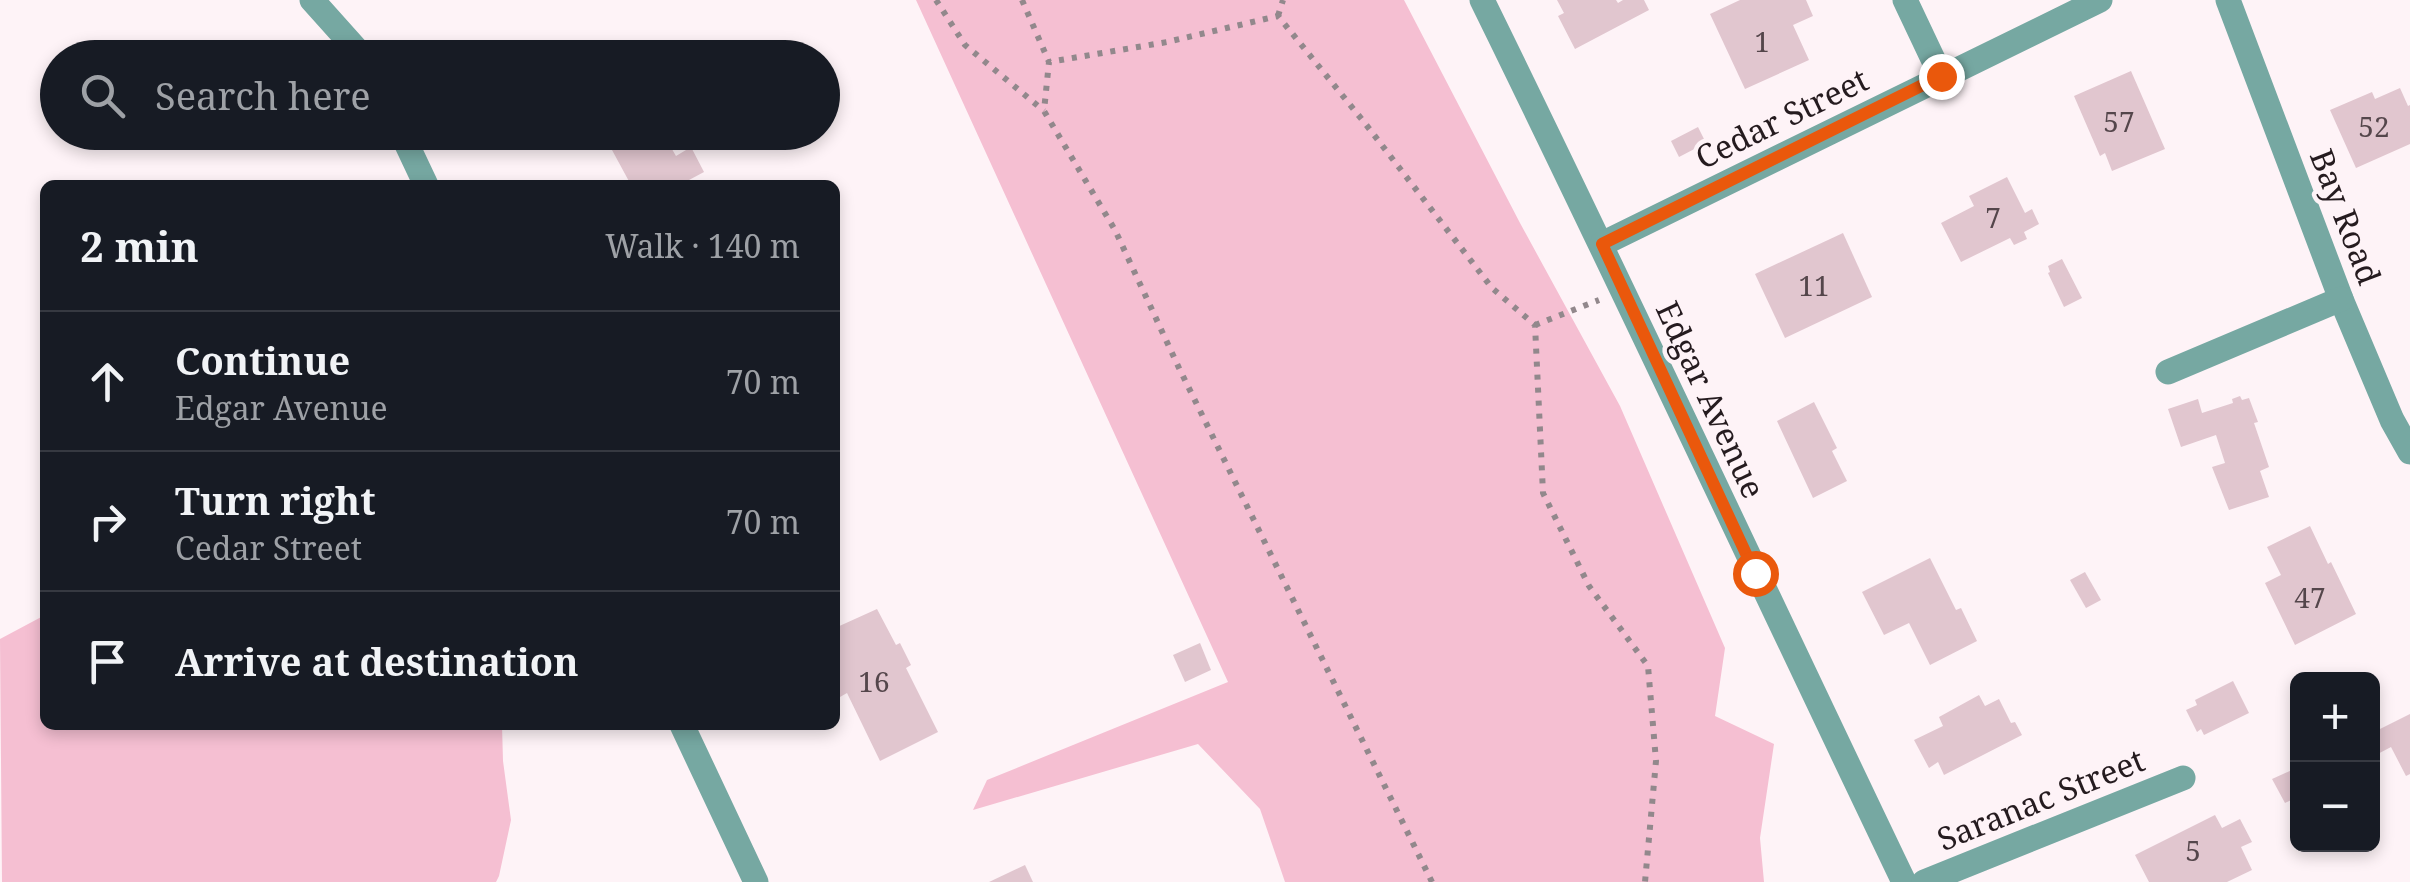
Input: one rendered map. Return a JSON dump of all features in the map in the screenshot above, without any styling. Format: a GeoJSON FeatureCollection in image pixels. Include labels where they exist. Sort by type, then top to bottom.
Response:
{"type":"FeatureCollection","features":[{"type":"Feature","properties":{"kind":"street"},"geometry":{"type":"LineString","coordinates":[[312,0],[348,40]]}},
{"type":"Feature","properties":{"kind":"street","name":"Edgar Avenue"},"geometry":{"type":"LineString","coordinates":[[1482,0],[1904,882]]}},
{"type":"Feature","properties":{"kind":"street"},"geometry":{"type":"LineString","coordinates":[[1905,0],[1941,76]]}},
{"type":"Feature","properties":{"kind":"street","name":"Cedar Street"},"geometry":{"type":"LineString","coordinates":[[1602,244],[2100,0]]}},
{"type":"Feature","properties":{"kind":"street","name":"Bay Road"},"geometry":{"type":"LineString","coordinates":[[2228,0],[2341,300],[2392,420],[2410,452]]}},
{"type":"Feature","properties":{"kind":"street"},"geometry":{"type":"LineString","coordinates":[[409,150],[424,180]]}},
{"type":"Feature","properties":{"kind":"street"},"geometry":{"type":"LineString","coordinates":[[2168,372],[2341,300]]}},
{"type":"Feature","properties":{"kind":"street"},"geometry":{"type":"LineString","coordinates":[[684,730],[756,882]]}},
{"type":"Feature","properties":{"kind":"street","name":"Saranac Street"},"geometry":{"type":"LineString","coordinates":[[1924,882],[2182,778]]}},
{"type":"Feature","properties":{"kind":"path"},"geometry":{"type":"LineString","coordinates":[[936,0],[965,44],[1044,111],[1115,230],[1432,882]]}},
{"type":"Feature","properties":{"kind":"path"},"geometry":{"type":"LineString","coordinates":[[1022,0],[1049,62],[1044,111]]}},
{"type":"Feature","properties":{"kind":"path"},"geometry":{"type":"LineString","coordinates":[[1278,16],[1283,0]]}},
{"type":"Feature","properties":{"kind":"path"},"geometry":{"type":"LineString","coordinates":[[1049,62],[1167,42],[1278,16]]}},
{"type":"Feature","properties":{"kind":"path"},"geometry":{"type":"LineString","coordinates":[[1278,16],[1492,288],[1535,325],[1543,492],[1589,586],[1648,666],[1656,761],[1645,882]]}},
{"type":"Feature","properties":{"kind":"path"},"geometry":{"type":"LineString","coordinates":[[1535,325],[1623,290]]}},
{"type":"Feature","properties":{"kind":"shaded area"},"geometry":{"type":"Polygon","coordinates":[[[916,0],[1404,0],[1620,406],[1725,648],[1715,716],[1774,744],[1760,838],[1764,882],[1285,882],[1260,809],[1198,744],[973,810],[987,780],[1228,682],[916,0]]]}},
{"type":"Feature","properties":{"kind":"shaded area"},"geometry":{"type":"Polygon","coordinates":[[[40,618],[40,730],[502,730],[511,820],[499,876],[496,882],[2,882],[0,639],[40,618]]]}},
{"type":"Feature","properties":{"kind":"building"},"geometry":{"type":"Polygon","coordinates":[[[1557,0],[1644,0],[1649,10],[1575,49],[1558,16],[1564,13],[1557,0]]]}},
{"type":"Feature","properties":{"kind":"building"},"geometry":{"type":"Polygon","coordinates":[[[1740,0],[1806,0],[1813,16],[1793,25],[1809,60],[1745,89],[1710,14],[1740,0]]]}},
{"type":"Feature","properties":{"kind":"building"},"geometry":{"type":"Polygon","coordinates":[[[2131,71],[2165,149],[2112,171],[2105,153],[2100,156],[2074,96],[2131,71]]]}},
{"type":"Feature","properties":{"kind":"building"},"geometry":{"type":"Polygon","coordinates":[[[2400,88],[2410,105],[2410,144],[2356,168],[2330,110],[2372,92],[2375,99],[2400,88]]]}},
{"type":"Feature","properties":{"kind":"building"},"geometry":{"type":"Polygon","coordinates":[[[1698,127],[1706,143],[1679,157],[1671,141],[1698,127]]]}},
{"type":"Feature","properties":{"kind":"building"},"geometry":{"type":"Polygon","coordinates":[[[612,150],[672,150],[676,156],[693,150],[704,172],[689,180],[628,180],[612,150]]]}},
{"type":"Feature","properties":{"kind":"building"},"geometry":{"type":"Polygon","coordinates":[[[2007,177],[2025,213],[2032,209],[2039,224],[2024,232],[2027,239],[2014,245],[2010,238],[1961,262],[1941,223],[1974,206],[1969,196],[2007,177]]]}},
{"type":"Feature","properties":{"kind":"building"},"geometry":{"type":"Polygon","coordinates":[[[1843,233],[1872,297],[1785,338],[1755,274],[1843,233]]]}},
{"type":"Feature","properties":{"kind":"building"},"geometry":{"type":"Polygon","coordinates":[[[2062,259],[2082,298],[2064,307],[2048,273],[2048,266],[2062,259]]]}},
{"type":"Feature","properties":{"kind":"building"},"geometry":{"type":"Polygon","coordinates":[[[2240,396],[2242,400],[2249,398],[2258,422],[2254,423],[2269,467],[2260,471],[2269,497],[2229,510],[2212,467],[2225,463],[2216,435],[2181,447],[2168,409],[2198,399],[2202,413],[2233,403],[2232,399],[2240,396]]]}},
{"type":"Feature","properties":{"kind":"building"},"geometry":{"type":"Polygon","coordinates":[[[1814,402],[1837,448],[1832,451],[1847,481],[1813,498],[1777,421],[1814,402]]]}},
{"type":"Feature","properties":{"kind":"building"},"geometry":{"type":"Polygon","coordinates":[[[2310,526],[2356,614],[2295,645],[2265,583],[2281,575],[2267,547],[2310,526]]]}},
{"type":"Feature","properties":{"kind":"building"},"geometry":{"type":"Polygon","coordinates":[[[1930,558],[1977,641],[1930,665],[1909,623],[1884,635],[1862,592],[1930,558]]]}},
{"type":"Feature","properties":{"kind":"building"},"geometry":{"type":"Polygon","coordinates":[[[2085,572],[2101,600],[2086,608],[2070,580],[2085,572]]]}},
{"type":"Feature","properties":{"kind":"building"},"geometry":{"type":"Polygon","coordinates":[[[877,609],[911,665],[906,668],[938,732],[880,761],[847,693],[840,697],[840,626],[877,609]]]}},
{"type":"Feature","properties":{"kind":"building"},"geometry":{"type":"Polygon","coordinates":[[[1200,643],[1211,670],[1185,682],[1173,655],[1200,643]]]}},
{"type":"Feature","properties":{"kind":"building"},"geometry":{"type":"Polygon","coordinates":[[[2233,681],[2249,713],[2204,735],[2201,729],[2197,732],[2186,710],[2197,705],[2195,700],[2233,681]]]}},
{"type":"Feature","properties":{"kind":"building"},"geometry":{"type":"Polygon","coordinates":[[[1979,695],[1985,706],[1999,699],[2022,735],[1944,775],[1938,762],[1929,768],[1914,740],[1943,726],[1939,717],[1979,695]]]}},
{"type":"Feature","properties":{"kind":"building"},"geometry":{"type":"Polygon","coordinates":[[[2410,714],[2410,774],[2406,776],[2391,747],[2380,753],[2380,729],[2410,714]]]}},
{"type":"Feature","properties":{"kind":"building"},"geometry":{"type":"Polygon","coordinates":[[[2290,771],[2290,801],[2285,803],[2272,779],[2290,771]]]}},
{"type":"Feature","properties":{"kind":"building"},"geometry":{"type":"Polygon","coordinates":[[[2215,815],[2222,828],[2240,819],[2252,842],[2241,847],[2252,870],[2227,882],[2149,882],[2135,855],[2215,815]]]}},
{"type":"Feature","properties":{"kind":"building"},"geometry":{"type":"Polygon","coordinates":[[[1025,865],[1033,882],[989,882],[1025,865]]]}},
{"type":"Feature","properties":{"kind":"route"},"geometry":{"type":"LineString","coordinates":[[1755,573],[1602,244],[1941,76]]}}]}
